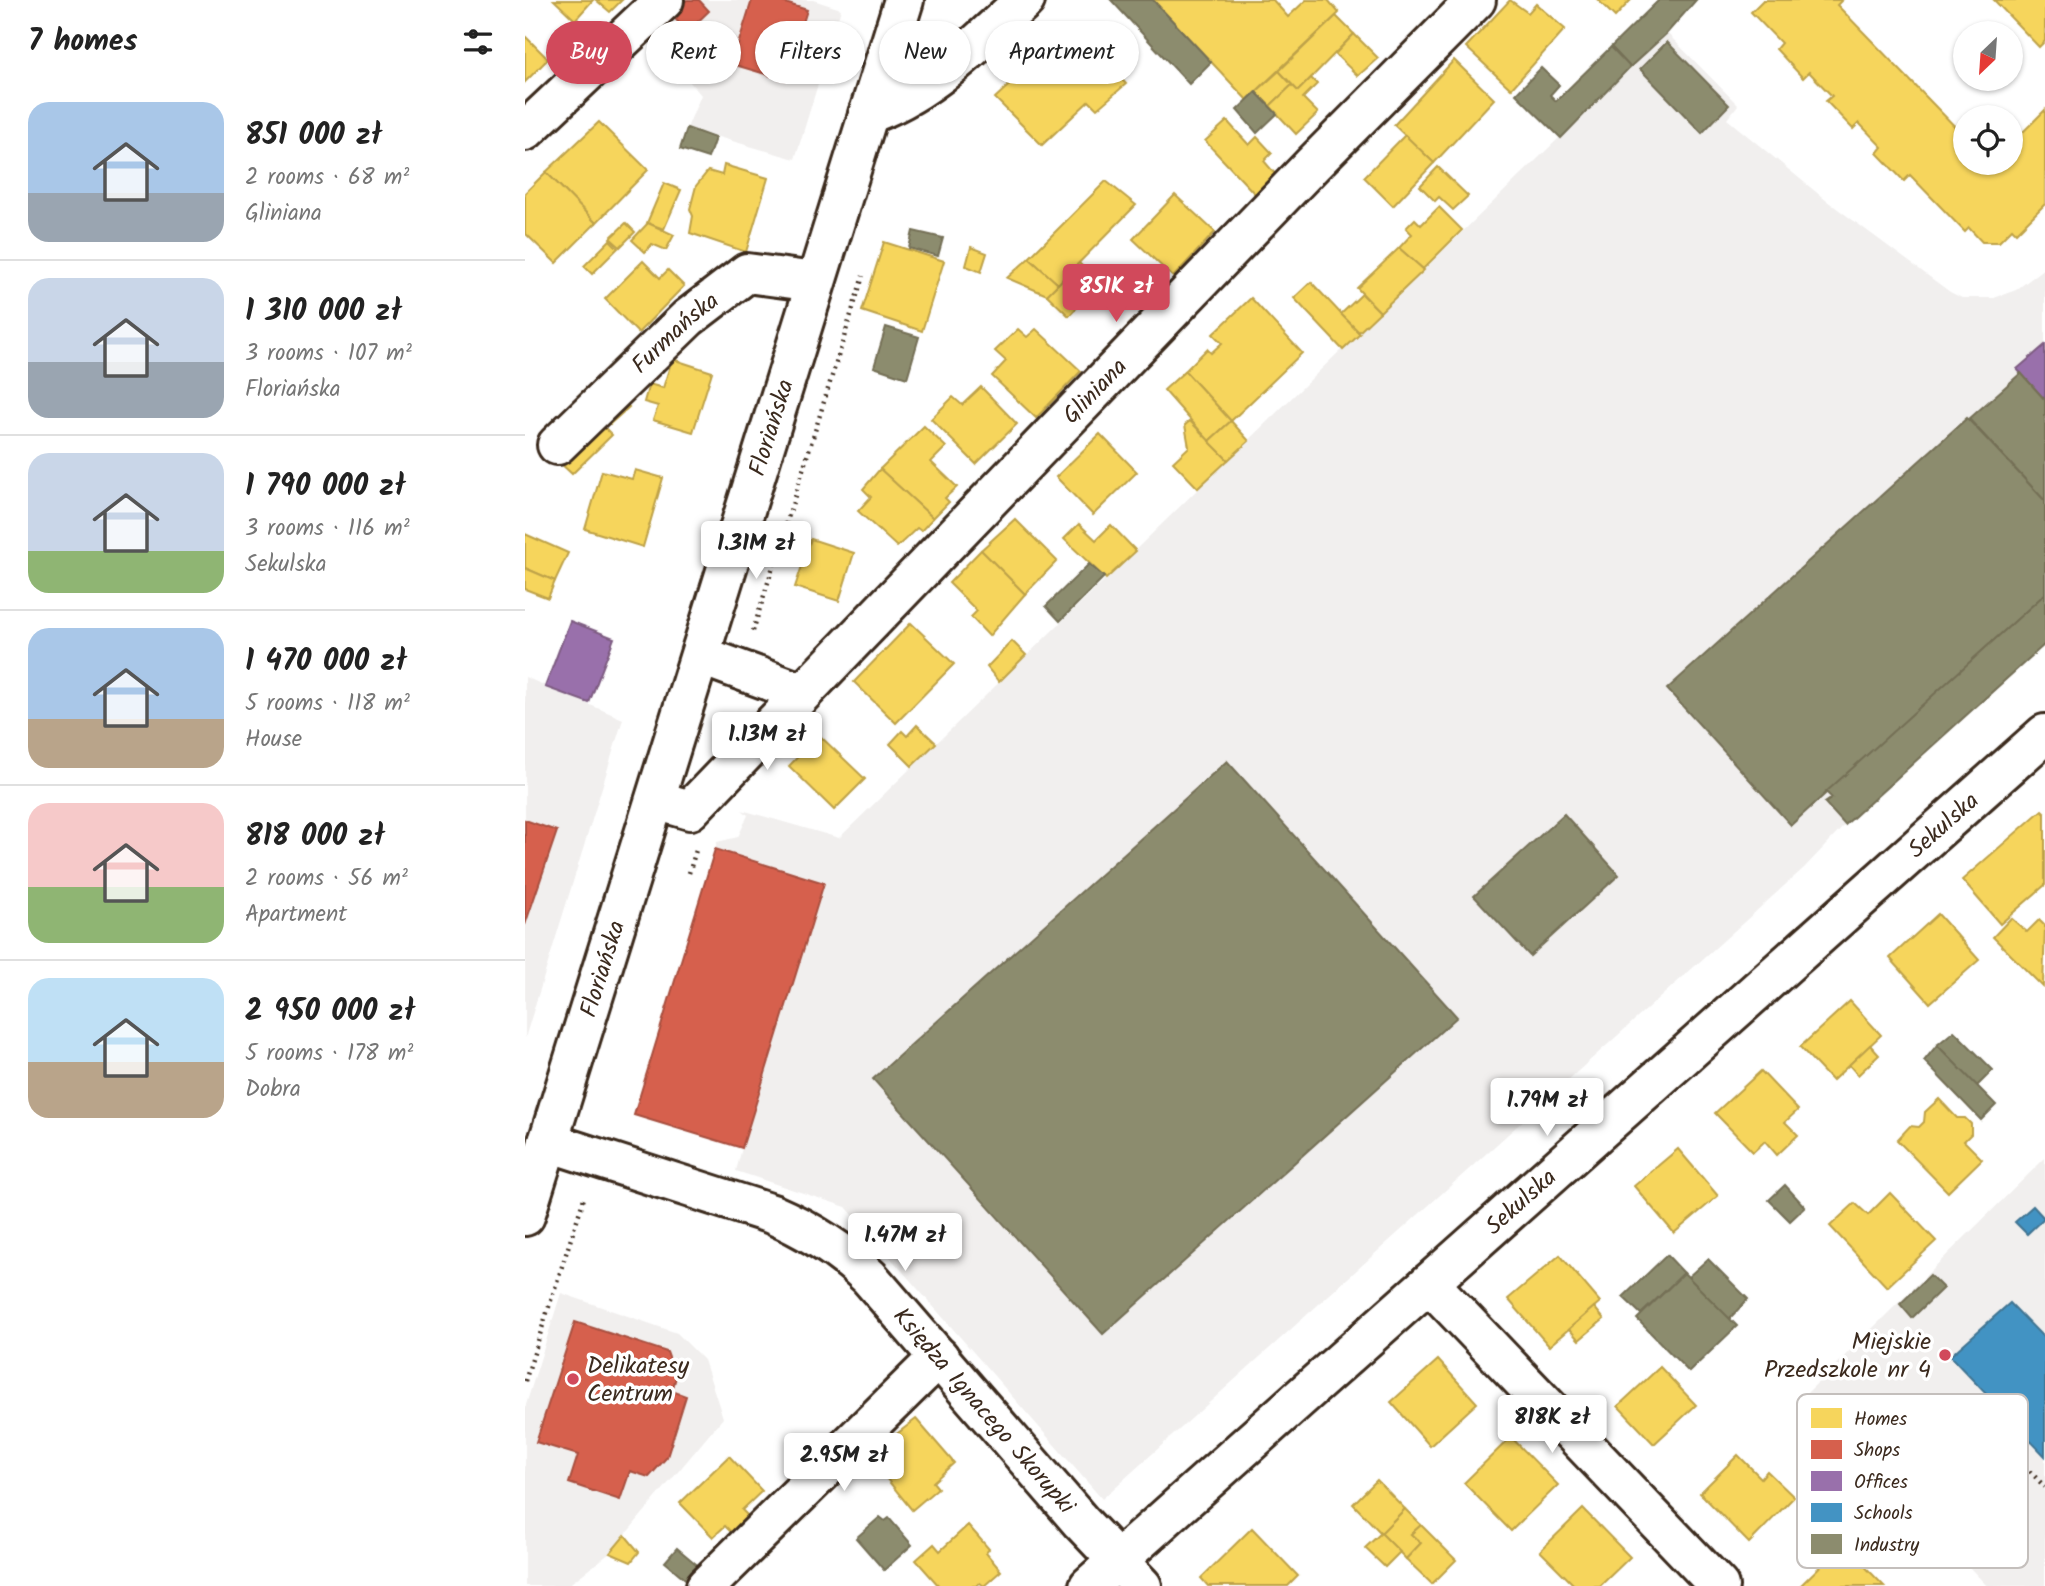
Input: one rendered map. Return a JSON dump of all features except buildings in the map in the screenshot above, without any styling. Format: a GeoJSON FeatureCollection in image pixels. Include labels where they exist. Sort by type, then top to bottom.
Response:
{"type":"FeatureCollection","features":[{"type":"Feature","properties":{"kind":"street"},"geometry":{"type":"LineString","coordinates":[[525,131],[664,0]]}},
{"type":"Feature","properties":{"kind":"street","name":"Floriańska"},"geometry":{"type":"LineString","coordinates":[[525,1216],[548,1142],[673,805],[702,656],[904,0]]}},
{"type":"Feature","properties":{"kind":"street"},"geometry":{"type":"LineString","coordinates":[[868,114],[906,99],[933,82],[1025,0]]}},
{"type":"Feature","properties":{"kind":"street","name":"Gliniana"},"geometry":{"type":"LineString","coordinates":[[673,805],[800,692],[1476,0]]}},
{"type":"Feature","properties":{"kind":"street","name":"Furmańska"},"geometry":{"type":"LineString","coordinates":[[557,445],[688,318],[747,273],[815,282]]}},
{"type":"Feature","properties":{"kind":"street"},"geometry":{"type":"LineString","coordinates":[[702,656],[800,692]]}},
{"type":"Feature","properties":{"kind":"street","name":"Sekulska"},"geometry":{"type":"LineString","coordinates":[[1089,1586],[1129,1573],[1429,1283],[2039,751]]}},
{"type":"Feature","properties":{"kind":"street","name":"Księdza Ignacego Skorupki"},"geometry":{"type":"LineString","coordinates":[[548,1142],[772,1214],[800,1226],[847,1256],[1129,1573]]}},
{"type":"Feature","properties":{"kind":"street"},"geometry":{"type":"LineString","coordinates":[[1429,1283],[1719,1586]]}},
{"type":"Feature","properties":{"kind":"street"},"geometry":{"type":"LineString","coordinates":[[706,1586],[939,1357]]}},
{"type":"Feature","properties":{"kind":"path"},"geometry":{"type":"LineString","coordinates":[[525,1381],[588,1187]]}},
{"type":"Feature","properties":{"kind":"path"},"geometry":{"type":"LineString","coordinates":[[2028,1469],[2045,1487]]}},
{"type":"Feature","properties":{"kind":"shaded area"},"geometry":{"type":"Polygon","coordinates":[[[687,0],[813,0],[841,9],[837,21],[755,21],[755,84],[818,84],[795,159],[687,128],[701,95],[692,84],[741,84],[741,21],[664,21],[687,0]]]}},
{"type":"Feature","properties":{"kind":"shaded area"},"geometry":{"type":"Polygon","coordinates":[[[1667,33],[1738,105],[1727,119],[1827,201],[1950,292],[1962,298],[1994,298],[2016,290],[2045,268],[2045,644],[1845,825],[1804,868],[1102,1499],[846,1207],[736,1171],[742,1148],[634,1115],[717,842],[738,837],[748,815],[742,810],[839,838],[1667,33]]]}},
{"type":"Feature","properties":{"kind":"shaded area"},"geometry":{"type":"Polygon","coordinates":[[[525,677],[623,719],[525,1038],[525,677]]]}},
{"type":"Feature","properties":{"kind":"shaded area"},"geometry":{"type":"Polygon","coordinates":[[[2045,1158],[2045,1586],[1987,1586],[1970,1568],[2028,1568],[2028,1394],[1806,1394],[2045,1158]]]}},
{"type":"Feature","properties":{"kind":"shaded area"},"geometry":{"type":"Polygon","coordinates":[[[561,1293],[677,1333],[704,1360],[723,1418],[610,1553],[567,1586],[525,1586],[525,1408],[561,1293]]]}},
{"type":"Feature","properties":{"kind":"place","name":"Miejskie Przedszkole nr 4"},"geometry":{"type":"Point","coordinates":[1945,1355]}},
{"type":"Feature","properties":{"kind":"place","name":"Delikatesy Centrum"},"geometry":{"type":"Point","coordinates":[573,1379]}}]}
